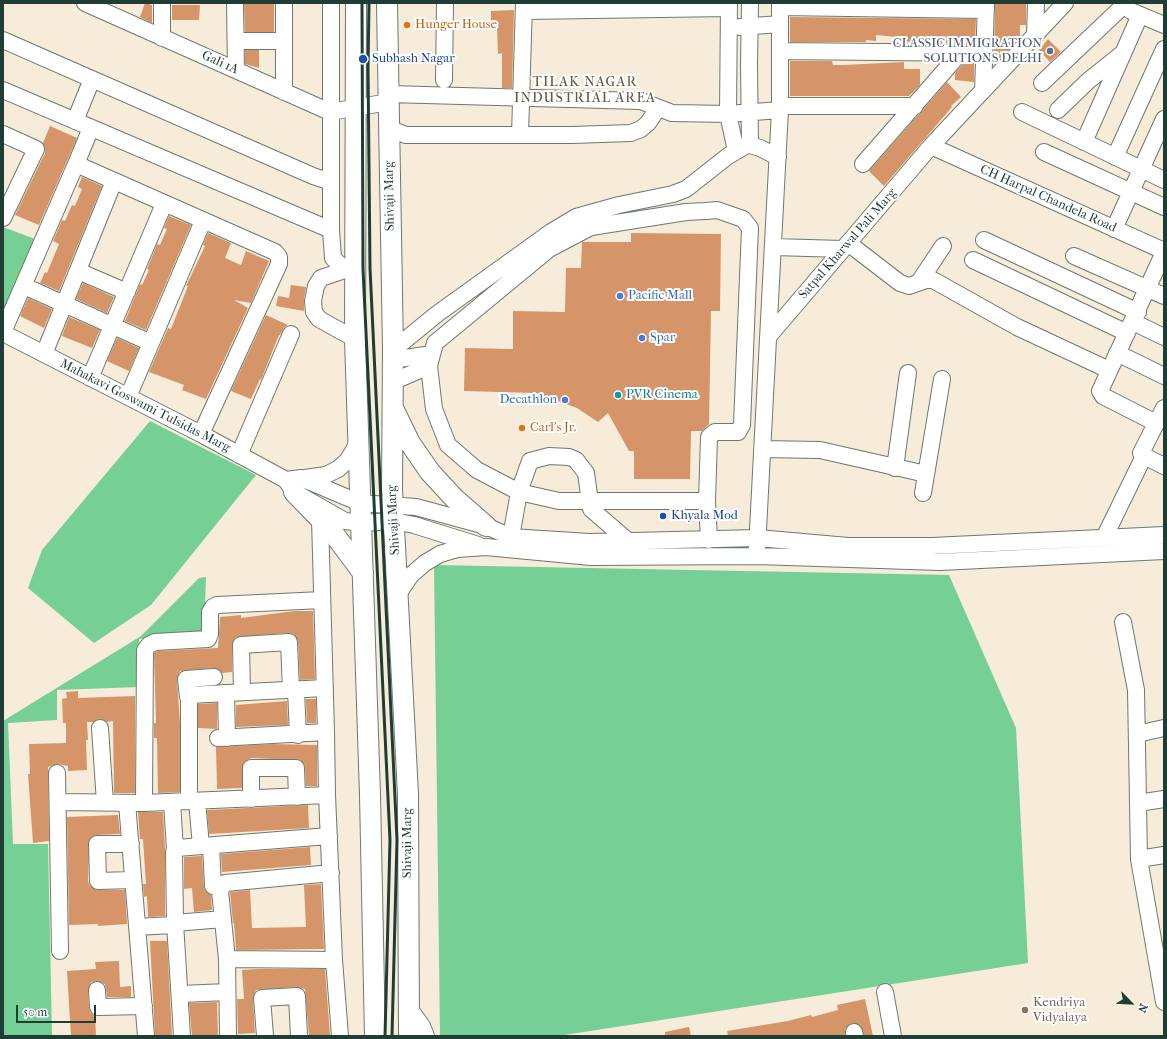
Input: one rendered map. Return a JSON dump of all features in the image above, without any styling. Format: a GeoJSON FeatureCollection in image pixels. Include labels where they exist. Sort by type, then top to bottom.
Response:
{"type":"FeatureCollection","features":[{"type":"Feature","properties":{"kind":"main road"},"geometry":{"type":"LineString","coordinates":[[356,3],[357,109],[350,269],[355,339],[360,503],[362,523],[375,1036]]}},
{"type":"Feature","properties":{"kind":"main road","name":"Shivaji Marg"},"geometry":{"type":"LineString","coordinates":[[387,3],[390,129],[392,489],[408,794],[409,1036]]}},
{"type":"Feature","properties":{"kind":"main road"},"geometry":{"type":"LineString","coordinates":[[392,406],[410,443],[430,472],[454,498],[486,526]]}},
{"type":"Feature","properties":{"kind":"main road"},"geometry":{"type":"LineString","coordinates":[[294,483],[320,519],[363,573]]}},
{"type":"Feature","properties":{"kind":"street","name":"Gali 1A"},"geometry":{"type":"LineString","coordinates":[[85,3],[330,112],[357,109],[389,98],[522,97],[641,101],[672,113],[728,114],[748,113],[780,108],[915,106]]}},
{"type":"Feature","properties":{"kind":"street"},"geometry":{"type":"LineString","coordinates":[[162,3],[162,38]]}},
{"type":"Feature","properties":{"kind":"street"},"geometry":{"type":"LineString","coordinates":[[235,3],[236,70]]}},
{"type":"Feature","properties":{"kind":"street"},"geometry":{"type":"LineString","coordinates":[[284,3],[284,92]]}},
{"type":"Feature","properties":{"kind":"street"},"geometry":{"type":"LineString","coordinates":[[331,3],[331,230],[333,258],[350,269]]}},
{"type":"Feature","properties":{"kind":"street"},"geometry":{"type":"LineString","coordinates":[[444,80],[445,3]]}},
{"type":"Feature","properties":{"kind":"street"},"geometry":{"type":"LineString","coordinates":[[392,355],[437,314],[562,225],[576,217],[673,194],[686,189],[743,148],[748,113],[750,3]]}},
{"type":"Feature","properties":{"kind":"street"},"geometry":{"type":"LineString","coordinates":[[1035,34],[1036,3]]}},
{"type":"Feature","properties":{"kind":"street","name":"Satpal Kharwal Pali Marg"},"geometry":{"type":"LineString","coordinates":[[768,337],[931,146],[1065,3]]}},
{"type":"Feature","properties":{"kind":"street"},"geometry":{"type":"LineString","coordinates":[[757,556],[778,157],[780,108],[780,5],[986,7],[983,91]]}},
{"type":"Feature","properties":{"kind":"street"},"geometry":{"type":"LineString","coordinates":[[520,135],[524,7],[729,6],[728,114],[743,148]]}},
{"type":"Feature","properties":{"kind":"street"},"geometry":{"type":"LineString","coordinates":[[1127,7],[1164,26]]}},
{"type":"Feature","properties":{"kind":"street"},"geometry":{"type":"LineString","coordinates":[[1084,142],[1123,53],[1127,7]]}},
{"type":"Feature","properties":{"kind":"street"},"geometry":{"type":"LineString","coordinates":[[1042,83],[1127,7]]}},
{"type":"Feature","properties":{"kind":"street"},"geometry":{"type":"LineString","coordinates":[[729,28],[780,24]]}},
{"type":"Feature","properties":{"kind":"street"},"geometry":{"type":"LineString","coordinates":[[3,40],[313,176],[331,182]]}},
{"type":"Feature","properties":{"kind":"street"},"geometry":{"type":"LineString","coordinates":[[236,41],[284,41]]}},
{"type":"Feature","properties":{"kind":"street"},"geometry":{"type":"LineString","coordinates":[[1115,157],[1164,49]]}},
{"type":"Feature","properties":{"kind":"street"},"geometry":{"type":"LineString","coordinates":[[780,51],[984,52]]}},
{"type":"Feature","properties":{"kind":"street"},"geometry":{"type":"LineString","coordinates":[[862,164],[915,106],[961,52]]}},
{"type":"Feature","properties":{"kind":"street"},"geometry":{"type":"LineString","coordinates":[[1058,110],[1098,71],[1123,53]]}},
{"type":"Feature","properties":{"kind":"street"},"geometry":{"type":"LineString","coordinates":[[75,121],[92,79]]}},
{"type":"Feature","properties":{"kind":"street"},"geometry":{"type":"LineString","coordinates":[[3,90],[331,230]]}},
{"type":"Feature","properties":{"kind":"street"},"geometry":{"type":"LineString","coordinates":[[390,129],[406,135],[631,133],[641,129],[648,123],[658,108]]}},
{"type":"Feature","properties":{"kind":"street"},"geometry":{"type":"LineString","coordinates":[[1022,112],[1164,180]]}},
{"type":"Feature","properties":{"kind":"street"},"geometry":{"type":"LineString","coordinates":[[1114,229],[1164,119]]}},
{"type":"Feature","properties":{"kind":"street"},"geometry":{"type":"LineString","coordinates":[[3,333],[91,128]]}},
{"type":"Feature","properties":{"kind":"street"},"geometry":{"type":"LineString","coordinates":[[3,134],[36,149],[3,218]]}},
{"type":"Feature","properties":{"kind":"street","name":"CH Harpal Chandela Road"},"geometry":{"type":"LineString","coordinates":[[931,146],[1164,251]]}},
{"type":"Feature","properties":{"kind":"street"},"geometry":{"type":"LineString","coordinates":[[743,148],[778,157]]}},
{"type":"Feature","properties":{"kind":"street"},"geometry":{"type":"LineString","coordinates":[[1044,152],[1164,207]]}},
{"type":"Feature","properties":{"kind":"street"},"geometry":{"type":"LineString","coordinates":[[76,164],[203,222],[278,254],[280,260],[201,434]]}},
{"type":"Feature","properties":{"kind":"street"},"geometry":{"type":"LineString","coordinates":[[44,354],[114,181]]}},
{"type":"Feature","properties":{"kind":"street"},"geometry":{"type":"LineString","coordinates":[[90,378],[113,327],[164,204]]}},
{"type":"Feature","properties":{"kind":"street"},"geometry":{"type":"LineString","coordinates":[[707,501],[559,501],[519,492],[477,470],[448,445],[434,409],[430,360],[435,343],[549,249],[590,227],[686,212],[717,210],[744,219],[750,228],[742,425],[738,432],[715,432],[709,437],[707,501],[709,540]]}},
{"type":"Feature","properties":{"kind":"street"},"geometry":{"type":"LineString","coordinates":[[128,397],[203,222]]}},
{"type":"Feature","properties":{"kind":"street"},"geometry":{"type":"LineString","coordinates":[[984,240],[1133,322],[1164,337]]}},
{"type":"Feature","properties":{"kind":"street"},"geometry":{"type":"LineString","coordinates":[[773,247],[846,246],[896,281],[909,286],[926,280],[933,280],[1017,327],[1109,370]]}},
{"type":"Feature","properties":{"kind":"street"},"geometry":{"type":"LineString","coordinates":[[920,282],[943,246]]}},
{"type":"Feature","properties":{"kind":"street"},"geometry":{"type":"LineString","coordinates":[[1156,423],[1101,395],[1100,390],[1133,322],[1164,251]]}},
{"type":"Feature","properties":{"kind":"street"},"geometry":{"type":"LineString","coordinates":[[1074,256],[1164,296]]}},
{"type":"Feature","properties":{"kind":"street"},"geometry":{"type":"LineString","coordinates":[[974,260],[1133,322]]}},
{"type":"Feature","properties":{"kind":"street"},"geometry":{"type":"LineString","coordinates":[[350,269],[321,278],[316,286],[314,312],[318,319],[355,339]]}},
{"type":"Feature","properties":{"kind":"street"},"geometry":{"type":"LineString","coordinates":[[78,271],[127,292]]}},
{"type":"Feature","properties":{"kind":"street"},"geometry":{"type":"LineString","coordinates":[[24,286],[151,343]]}},
{"type":"Feature","properties":{"kind":"street","name":"Mahakavi Goswami Tulsidas Marg"},"geometry":{"type":"LineString","coordinates":[[3,333],[294,483],[345,521],[362,523],[394,513]]}},
{"type":"Feature","properties":{"kind":"street"},"geometry":{"type":"LineString","coordinates":[[239,455],[291,334]]}},
{"type":"Feature","properties":{"kind":"street"},"geometry":{"type":"LineString","coordinates":[[1117,354],[1164,376]]}},
{"type":"Feature","properties":{"kind":"street"},"geometry":{"type":"LineString","coordinates":[[392,355],[430,360]]}},
{"type":"Feature","properties":{"kind":"street"},"geometry":{"type":"LineString","coordinates":[[392,382],[430,360]]}},
{"type":"Feature","properties":{"kind":"street"},"geometry":{"type":"LineString","coordinates":[[895,468],[908,373]]}},
{"type":"Feature","properties":{"kind":"street"},"geometry":{"type":"LineString","coordinates":[[923,493],[942,379]]}},
{"type":"Feature","properties":{"kind":"street"},"geometry":{"type":"LineString","coordinates":[[1104,538],[1144,456],[1142,451],[1164,408]]}},
{"type":"Feature","properties":{"kind":"street"},"geometry":{"type":"LineString","coordinates":[[294,483],[326,475],[338,469],[354,450],[359,438]]}},
{"type":"Feature","properties":{"kind":"street"},"geometry":{"type":"LineString","coordinates":[[762,449],[820,450],[926,474]]}},
{"type":"Feature","properties":{"kind":"street"},"geometry":{"type":"LineString","coordinates":[[511,537],[519,492],[530,461],[549,456],[569,457],[576,460],[586,473],[591,510],[628,541]]}},
{"type":"Feature","properties":{"kind":"street"},"geometry":{"type":"LineString","coordinates":[[1144,456],[1164,466]]}},
{"type":"Feature","properties":{"kind":"street","name":"Mahakavi Goswami Tulsidas Marg"},"geometry":{"type":"LineString","coordinates":[[294,483],[394,513]]}},
{"type":"Feature","properties":{"kind":"street"},"geometry":{"type":"LineString","coordinates":[[394,513],[416,507],[486,526],[511,537],[589,542],[758,538],[848,546],[932,546],[1164,535]]}},
{"type":"Feature","properties":{"kind":"street"},"geometry":{"type":"LineString","coordinates":[[394,513],[414,525],[486,547]]}},
{"type":"Feature","properties":{"kind":"street"},"geometry":{"type":"LineString","coordinates":[[320,519],[327,796],[334,960],[340,1036]]}},
{"type":"Feature","properties":{"kind":"street"},"geometry":{"type":"LineString","coordinates":[[398,594],[411,575],[425,563],[440,554],[457,549],[486,547],[591,557],[757,556],[940,562],[1164,551]]}},
{"type":"Feature","properties":{"kind":"street"},"geometry":{"type":"LineString","coordinates":[[144,803],[145,650],[149,645],[155,642],[208,639],[210,634],[210,612],[213,607],[217,605],[322,600]]}},
{"type":"Feature","properties":{"kind":"street"},"geometry":{"type":"LineString","coordinates":[[1123,622],[1136,690],[1140,859],[1164,1002]]}},
{"type":"Feature","properties":{"kind":"street"},"geometry":{"type":"LineString","coordinates":[[242,692],[240,645],[289,642],[298,734]]}},
{"type":"Feature","properties":{"kind":"street"},"geometry":{"type":"LineString","coordinates":[[214,677],[186,679],[193,801],[206,846],[213,886],[222,887]]}},
{"type":"Feature","properties":{"kind":"street"},"geometry":{"type":"LineString","coordinates":[[188,696],[190,694],[325,688]]}},
{"type":"Feature","properties":{"kind":"street"},"geometry":{"type":"LineString","coordinates":[[226,693],[223,738],[326,732]]}},
{"type":"Feature","properties":{"kind":"street"},"geometry":{"type":"LineString","coordinates":[[100,728],[105,803]]}},
{"type":"Feature","properties":{"kind":"street"},"geometry":{"type":"LineString","coordinates":[[1137,734],[1164,728]]}},
{"type":"Feature","properties":{"kind":"street"},"geometry":{"type":"LineString","coordinates":[[251,799],[251,768],[296,768],[297,797]]}},
{"type":"Feature","properties":{"kind":"street"},"geometry":{"type":"LineString","coordinates":[[57,773],[59,802],[60,951]]}},
{"type":"Feature","properties":{"kind":"street"},"geometry":{"type":"LineString","coordinates":[[59,802],[144,803],[327,796]]}},
{"type":"Feature","properties":{"kind":"street"},"geometry":{"type":"LineString","coordinates":[[1138,803],[1164,799]]}},
{"type":"Feature","properties":{"kind":"street"},"geometry":{"type":"LineString","coordinates":[[172,802],[175,850],[175,923],[181,994],[182,1036]]}},
{"type":"Feature","properties":{"kind":"street"},"geometry":{"type":"LineString","coordinates":[[127,803],[146,1036]]}},
{"type":"Feature","properties":{"kind":"street"},"geometry":{"type":"LineString","coordinates":[[175,850],[329,836]]}},
{"type":"Feature","properties":{"kind":"street"},"geometry":{"type":"LineString","coordinates":[[131,844],[97,844],[98,881],[133,880]]}},
{"type":"Feature","properties":{"kind":"street"},"geometry":{"type":"LineString","coordinates":[[1140,859],[1164,855]]}},
{"type":"Feature","properties":{"kind":"street"},"geometry":{"type":"LineString","coordinates":[[228,1036],[227,959],[220,891],[222,887],[226,883],[331,873]]}},
{"type":"Feature","properties":{"kind":"street"},"geometry":{"type":"LineString","coordinates":[[137,927],[172,925],[175,923],[223,919]]}},
{"type":"Feature","properties":{"kind":"street"},"geometry":{"type":"LineString","coordinates":[[227,959],[334,960]]}},
{"type":"Feature","properties":{"kind":"street"},"geometry":{"type":"LineString","coordinates":[[97,990],[98,1008],[144,1006]]}},
{"type":"Feature","properties":{"kind":"street"},"geometry":{"type":"LineString","coordinates":[[181,994],[227,992]]}},
{"type":"Feature","properties":{"kind":"street"},"geometry":{"type":"LineString","coordinates":[[885,992],[893,1036]]}},
{"type":"Feature","properties":{"kind":"street"},"geometry":{"type":"LineString","coordinates":[[265,1036],[262,998],[297,996],[299,1036]]}},
{"type":"Feature","properties":{"kind":"street"},"geometry":{"type":"LineString","coordinates":[[409,1008],[422,1026],[426,1036]]}},
{"type":"Feature","properties":{"kind":"green space"},"geometry":{"type":"Polygon","coordinates":[[[3,227],[43,242],[12,313],[3,309],[3,227]]]}},
{"type":"Feature","properties":{"kind":"green space"},"geometry":{"type":"Polygon","coordinates":[[[150,421],[256,475],[151,605],[94,643],[28,588],[42,550],[150,421]]]}},
{"type":"Feature","properties":{"kind":"green space"},"geometry":{"type":"Polygon","coordinates":[[[434,565],[949,575],[1016,728],[1028,963],[558,1036],[440,1036],[434,565]]]}},
{"type":"Feature","properties":{"kind":"green space"},"geometry":{"type":"Polygon","coordinates":[[[206,577],[204,632],[139,639],[139,687],[57,690],[57,720],[8,723],[13,844],[48,844],[52,1036],[3,1036],[3,721],[141,636],[199,578],[206,577]]]}},
{"type":"Feature","properties":{"kind":"building"},"geometry":{"type":"Polygon","coordinates":[[[145,3],[152,5],[152,23],[140,17],[145,3]]]}},
{"type":"Feature","properties":{"kind":"building"},"geometry":{"type":"Polygon","coordinates":[[[244,3],[274,3],[274,32],[245,32],[244,3]]]}},
{"type":"Feature","properties":{"kind":"building"},"geometry":{"type":"Polygon","coordinates":[[[995,3],[1026,3],[1026,25],[1020,25],[1020,38],[1003,56],[994,61],[995,3]]]}},
{"type":"Feature","properties":{"kind":"building"},"geometry":{"type":"Polygon","coordinates":[[[172,5],[200,5],[199,20],[172,20],[172,5]]]}},
{"type":"Feature","properties":{"kind":"building"},"geometry":{"type":"Polygon","coordinates":[[[514,10],[512,88],[502,88],[502,53],[498,54],[497,27],[491,28],[491,11],[514,10]]]}},
{"type":"Feature","properties":{"kind":"building"},"geometry":{"type":"Polygon","coordinates":[[[790,17],[976,19],[975,41],[939,43],[939,39],[907,42],[907,38],[876,35],[876,41],[866,40],[866,42],[790,42],[790,17]]]}},
{"type":"Feature","properties":{"kind":"building","name":"CLASSIC IMMIGRATION SOLUTIONS DELHI"},"geometry":{"type":"Polygon","coordinates":[[[1048,39],[1061,52],[1050,62],[1039,50],[1048,39]]]}},
{"type":"Feature","properties":{"kind":"building"},"geometry":{"type":"Polygon","coordinates":[[[245,50],[259,50],[259,68],[245,64],[245,50]]]}},
{"type":"Feature","properties":{"kind":"building"},"geometry":{"type":"Polygon","coordinates":[[[790,61],[832,61],[833,65],[904,62],[904,69],[920,69],[920,85],[909,96],[790,96],[790,61]]]}},
{"type":"Feature","properties":{"kind":"building"},"geometry":{"type":"Polygon","coordinates":[[[965,62],[974,62],[974,82],[955,80],[955,73],[965,62]]]}},
{"type":"Feature","properties":{"kind":"building"},"geometry":{"type":"Polygon","coordinates":[[[947,82],[961,97],[951,106],[952,107],[884,186],[869,171],[947,82]]]}},
{"type":"Feature","properties":{"kind":"building"},"geometry":{"type":"Polygon","coordinates":[[[50,126],[77,138],[39,225],[15,215],[45,153],[43,143],[50,126]]]}},
{"type":"Feature","properties":{"kind":"building"},"geometry":{"type":"Polygon","coordinates":[[[82,177],[102,186],[59,291],[40,283],[45,272],[47,273],[59,244],[53,241],[62,220],[65,221],[72,205],[75,206],[82,189],[78,187],[82,177]]]}},
{"type":"Feature","properties":{"kind":"building"},"geometry":{"type":"Polygon","coordinates":[[[169,216],[191,225],[146,330],[125,321],[140,284],[142,285],[149,270],[147,269],[157,244],[160,245],[167,229],[164,228],[169,216]]]}},
{"type":"Feature","properties":{"kind":"building"},"geometry":{"type":"Polygon","coordinates":[[[208,233],[231,243],[225,258],[241,265],[246,251],[269,261],[251,303],[234,300],[248,308],[206,399],[182,390],[184,385],[149,372],[168,328],[171,329],[188,286],[186,286],[205,246],[203,245],[208,233]]]}},
{"type":"Feature","properties":{"kind":"building"},"geometry":{"type":"Polygon","coordinates":[[[631,233],[721,234],[720,311],[711,311],[709,424],[702,431],[691,431],[690,479],[634,479],[634,451],[629,451],[608,413],[598,422],[577,408],[536,393],[464,391],[465,348],[513,349],[513,311],[565,312],[566,268],[581,268],[582,242],[631,242],[631,233]]]}},
{"type":"Feature","properties":{"kind":"building"},"geometry":{"type":"Polygon","coordinates":[[[83,283],[114,297],[107,313],[76,299],[83,283]]]}},
{"type":"Feature","properties":{"kind":"building"},"geometry":{"type":"Polygon","coordinates":[[[291,285],[306,287],[304,311],[276,306],[278,296],[289,298],[291,285]]]}},
{"type":"Feature","properties":{"kind":"building"},"geometry":{"type":"Polygon","coordinates":[[[28,298],[52,309],[44,328],[20,316],[28,298]]]}},
{"type":"Feature","properties":{"kind":"building"},"geometry":{"type":"Polygon","coordinates":[[[266,315],[288,325],[279,335],[261,380],[260,379],[251,399],[231,391],[266,315]]]}},
{"type":"Feature","properties":{"kind":"building"},"geometry":{"type":"Polygon","coordinates":[[[69,317],[100,330],[92,348],[62,336],[69,317]]]}},
{"type":"Feature","properties":{"kind":"building"},"geometry":{"type":"Polygon","coordinates":[[[117,338],[139,348],[129,371],[107,361],[117,338]]]}},
{"type":"Feature","properties":{"kind":"building"},"geometry":{"type":"Polygon","coordinates":[[[294,611],[313,611],[315,679],[300,680],[298,641],[294,634],[288,633],[236,637],[232,645],[232,672],[222,673],[218,669],[213,668],[180,671],[177,680],[180,723],[180,792],[158,793],[157,738],[154,738],[154,723],[156,723],[154,653],[157,651],[218,648],[220,617],[241,615],[241,618],[294,611]]]}},
{"type":"Feature","properties":{"kind":"building"},"geometry":{"type":"Polygon","coordinates":[[[78,691],[78,698],[135,696],[135,793],[114,793],[113,721],[107,722],[100,719],[93,722],[87,722],[87,770],[68,771],[68,766],[57,764],[48,767],[49,841],[33,843],[28,774],[30,774],[29,744],[66,743],[66,723],[63,723],[62,699],[67,698],[66,692],[78,691]]]}},
{"type":"Feature","properties":{"kind":"building"},"geometry":{"type":"Polygon","coordinates":[[[306,699],[316,699],[316,723],[307,723],[306,699]]]}},
{"type":"Feature","properties":{"kind":"building"},"geometry":{"type":"Polygon","coordinates":[[[287,701],[288,725],[236,727],[236,705],[287,701]]]}},
{"type":"Feature","properties":{"kind":"building"},"geometry":{"type":"Polygon","coordinates":[[[217,703],[217,729],[198,728],[198,704],[217,703]]]}},
{"type":"Feature","properties":{"kind":"building"},"geometry":{"type":"Polygon","coordinates":[[[272,744],[317,745],[317,786],[306,786],[305,767],[300,760],[251,758],[243,764],[242,788],[217,789],[216,747],[272,744]]]}},
{"type":"Feature","properties":{"kind":"building"},"geometry":{"type":"Polygon","coordinates":[[[308,805],[309,828],[209,834],[207,810],[308,805]]]}},
{"type":"Feature","properties":{"kind":"building"},"geometry":{"type":"Polygon","coordinates":[[[138,812],[163,812],[165,849],[165,916],[148,917],[147,896],[144,897],[143,884],[146,884],[143,839],[140,839],[138,812]]]}},
{"type":"Feature","properties":{"kind":"building"},"geometry":{"type":"Polygon","coordinates":[[[118,815],[120,834],[97,835],[89,840],[88,881],[90,886],[98,890],[125,890],[127,924],[98,926],[98,924],[69,925],[67,817],[118,815]]]}},
{"type":"Feature","properties":{"kind":"building"},"geometry":{"type":"Polygon","coordinates":[[[310,847],[311,865],[222,872],[221,854],[310,847]]]}},
{"type":"Feature","properties":{"kind":"building"},"geometry":{"type":"Polygon","coordinates":[[[202,856],[204,887],[205,891],[211,895],[212,910],[194,912],[192,888],[184,889],[184,857],[202,856]]]}},
{"type":"Feature","properties":{"kind":"building"},"geometry":{"type":"Polygon","coordinates":[[[321,884],[324,949],[236,950],[230,892],[250,890],[252,928],[306,927],[304,885],[321,884]]]}},
{"type":"Feature","properties":{"kind":"building"},"geometry":{"type":"Polygon","coordinates":[[[150,941],[167,941],[172,1036],[155,1036],[150,941]]]}},
{"type":"Feature","properties":{"kind":"building"},"geometry":{"type":"Polygon","coordinates":[[[119,961],[120,987],[131,986],[131,997],[107,997],[105,984],[97,981],[91,982],[88,990],[89,1008],[90,1012],[95,1016],[96,1036],[71,1036],[67,971],[96,969],[95,962],[119,961]]]}},
{"type":"Feature","properties":{"kind":"building"},"geometry":{"type":"Polygon","coordinates":[[[325,969],[330,1036],[309,1036],[305,989],[296,987],[256,990],[253,999],[255,1033],[238,1034],[237,999],[244,999],[242,970],[325,969]]]}},
{"type":"Feature","properties":{"kind":"building"},"geometry":{"type":"Polygon","coordinates":[[[865,999],[873,1036],[864,1036],[861,1026],[852,1023],[845,1029],[845,1036],[728,1036],[727,1031],[788,1021],[811,1015],[812,1017],[838,1010],[837,1005],[865,999]]]}},
{"type":"Feature","properties":{"kind":"building"},"geometry":{"type":"Polygon","coordinates":[[[217,1002],[218,1036],[192,1036],[189,1003],[217,1002]]]}},
{"type":"Feature","properties":{"kind":"building"},"geometry":{"type":"Polygon","coordinates":[[[689,1027],[691,1036],[665,1036],[665,1032],[689,1027]]]}},
{"type":"Feature","properties":{"kind":"railway"},"geometry":{"type":"LineString","coordinates":[[362,3],[363,269],[390,840],[385,1036]]}},
{"type":"Feature","properties":{"kind":"railway"},"geometry":{"type":"LineString","coordinates":[[369,3],[368,67],[370,268],[397,840],[392,1036]]}},
{"type":"Feature","properties":{"kind":"place","name":"Hunger House"},"geometry":{"type":"Point","coordinates":[407,25]}},
{"type":"Feature","properties":{"kind":"place","name":"CLASSIC IMMIGRATION SOLUTIONS DELHI"},"geometry":{"type":"Point","coordinates":[1050,51]}},
{"type":"Feature","properties":{"kind":"place","name":"Subhash Nagar"},"geometry":{"type":"Point","coordinates":[363,59]}},
{"type":"Feature","properties":{"kind":"place","name":"Pacific Mall"},"geometry":{"type":"Point","coordinates":[620,296]}},
{"type":"Feature","properties":{"kind":"place","name":"Spar"},"geometry":{"type":"Point","coordinates":[642,338]}},
{"type":"Feature","properties":{"kind":"place","name":"PVR Cinema"},"geometry":{"type":"Point","coordinates":[618,395]}},
{"type":"Feature","properties":{"kind":"place","name":"Decathlon"},"geometry":{"type":"Point","coordinates":[565,400]}},
{"type":"Feature","properties":{"kind":"place","name":"Carl's Jr."},"geometry":{"type":"Point","coordinates":[522,428]}},
{"type":"Feature","properties":{"kind":"place","name":"Khyala Mod"},"geometry":{"type":"Point","coordinates":[663,516]}},
{"type":"Feature","properties":{"kind":"place","name":"Kendriya Vidyalaya"},"geometry":{"type":"Point","coordinates":[1025,1010]}},
{"type":"Feature","properties":{"kind":"district","name":"TILAK NAGAR INDUSTRIAL AREA"},"geometry":{"type":"Point","coordinates":[585,92]}}]}
